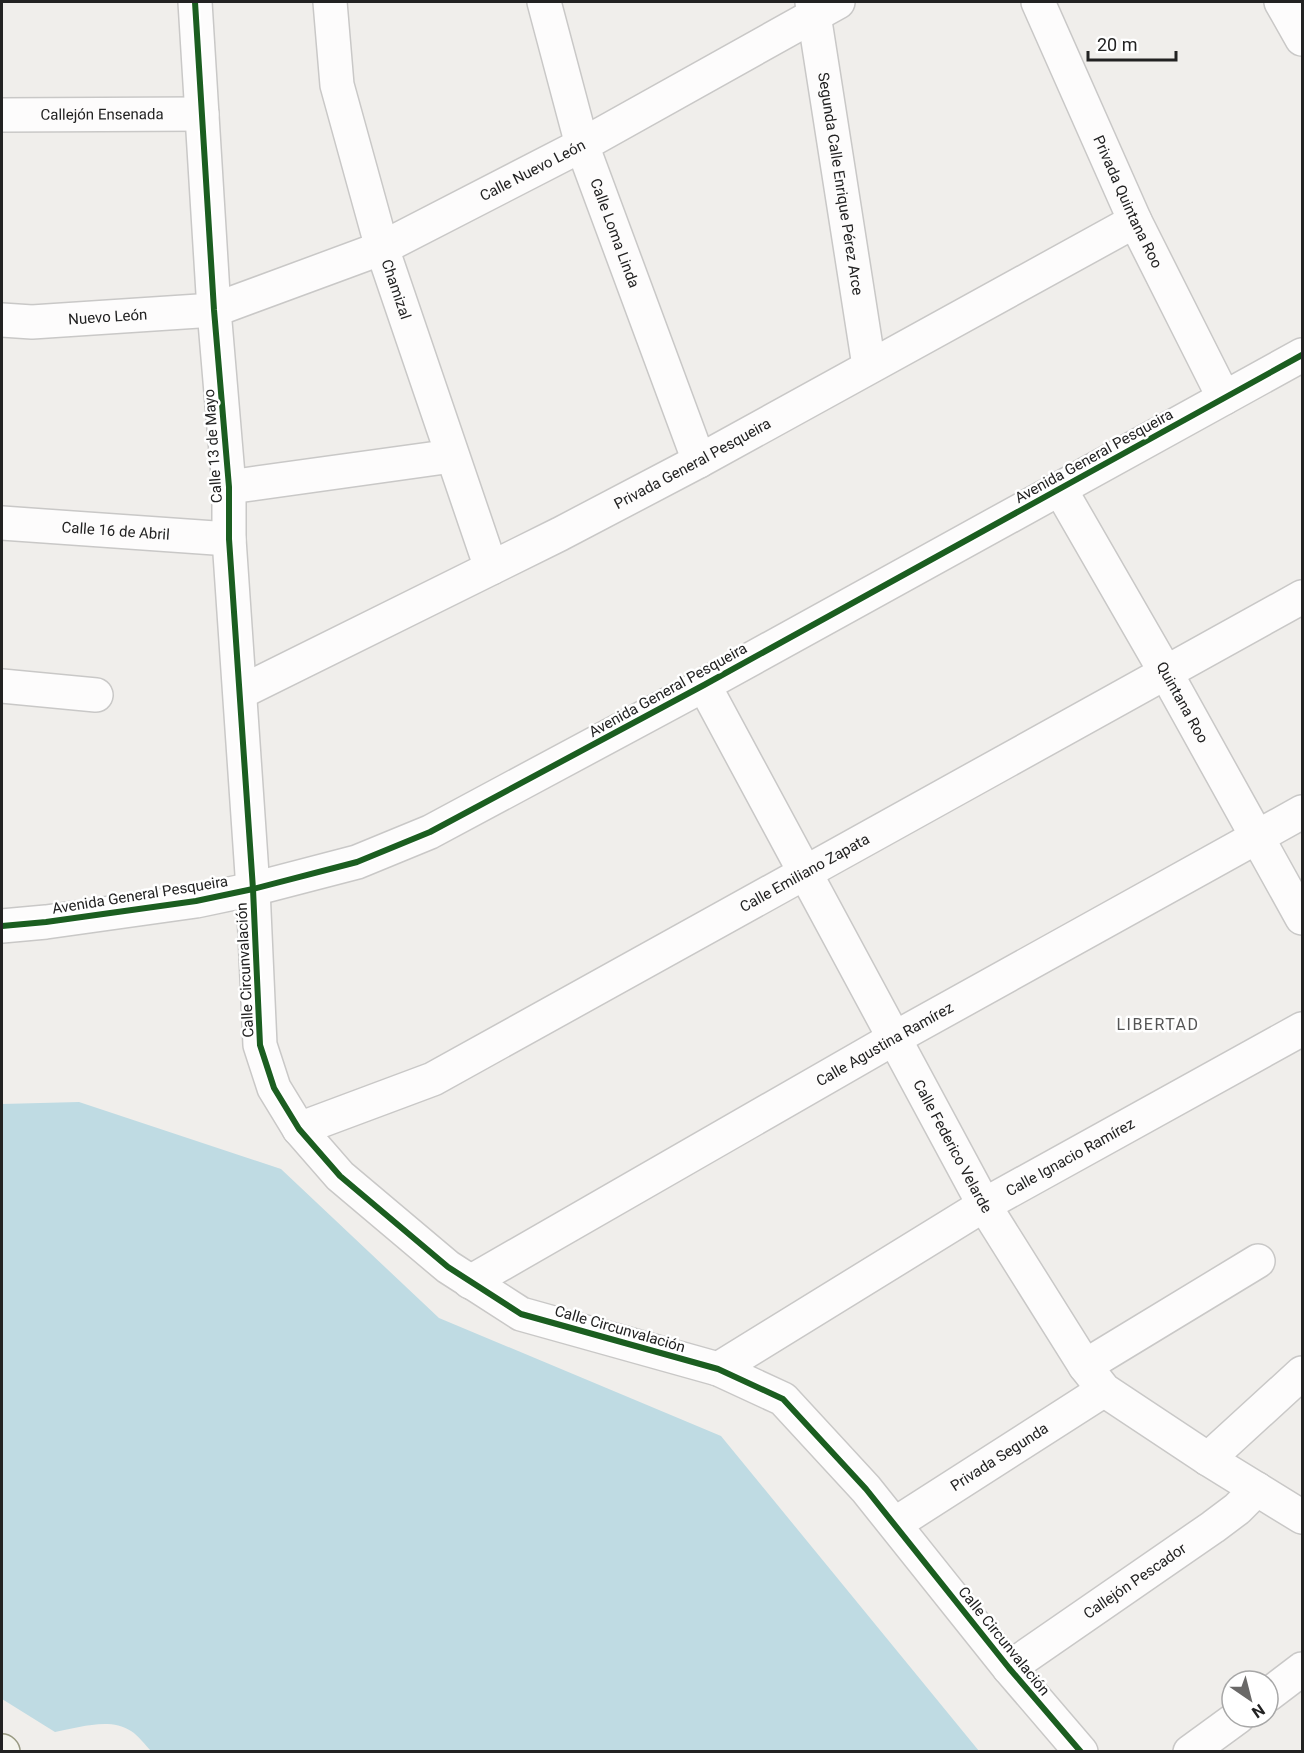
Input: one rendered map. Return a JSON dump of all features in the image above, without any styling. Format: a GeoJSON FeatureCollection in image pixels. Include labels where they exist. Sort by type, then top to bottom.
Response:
{"type":"FeatureCollection","features":[{"type":"Feature","properties":{"kind":"street","name":"Calle 13 de Mayo"},"geometry":{"type":"LineString","coordinates":[[195,2],[214,310],[229,488],[229,539],[253,889]]}},
{"type":"Feature","properties":{"kind":"street","name":"Chamizal"},"geometry":{"type":"LineString","coordinates":[[330,2],[337,85],[382,248],[491,568]]}},
{"type":"Feature","properties":{"kind":"street","name":"Calle Loma Linda"},"geometry":{"type":"LineString","coordinates":[[544,2],[582,145],[699,460]]}},
{"type":"Feature","properties":{"kind":"street","name":"Privada Quintana Roo"},"geometry":{"type":"LineString","coordinates":[[1038,2],[1135,221],[1224,398]]}},
{"type":"Feature","properties":{"kind":"street"},"geometry":{"type":"LineString","coordinates":[[1281,2],[1302,39]]}},
{"type":"Feature","properties":{"kind":"street","name":"Calle Nuevo León"},"geometry":{"type":"LineString","coordinates":[[214,310],[382,248],[582,145],[821,6]]}},
{"type":"Feature","properties":{"kind":"street","name":"Segunda Calle Enrique Pérez Arce"},"geometry":{"type":"LineString","coordinates":[[821,6],[869,366]]}},
{"type":"Feature","properties":{"kind":"street","name":"Callejón Ensenada"},"geometry":{"type":"LineString","coordinates":[[2,115],[202,114]]}},
{"type":"Feature","properties":{"kind":"street","name":"Privada General Pesqueira"},"geometry":{"type":"LineString","coordinates":[[241,692],[560,534],[1135,221]]}},
{"type":"Feature","properties":{"kind":"street","name":"Nuevo León"},"geometry":{"type":"LineString","coordinates":[[2,320],[32,322],[214,310]]}},
{"type":"Feature","properties":{"kind":"street","name":"Avenida General Pesqueira"},"geometry":{"type":"LineString","coordinates":[[2,926],[196,901],[253,889],[357,862],[430,832],[704,685],[1302,355]]}},
{"type":"Feature","properties":{"kind":"street","name":"Calle 13 de Mayo"},"geometry":{"type":"LineString","coordinates":[[229,488],[452,456]]}},
{"type":"Feature","properties":{"kind":"street","name":"Quintana Roo"},"geometry":{"type":"LineString","coordinates":[[1060,489],[1302,918]]}},
{"type":"Feature","properties":{"kind":"street","name":"Calle 16 de Abril"},"geometry":{"type":"LineString","coordinates":[[2,523],[229,539]]}},
{"type":"Feature","properties":{"kind":"street","name":"Calle Emiliano Zapata"},"geometry":{"type":"LineString","coordinates":[[299,1129],[433,1079],[1302,597]]}},
{"type":"Feature","properties":{"kind":"street","name":"Calle Federico Velarde"},"geometry":{"type":"LineString","coordinates":[[704,685],[893,1040],[984,1205],[1094,1378],[1208,1459],[1302,1517]]}},
{"type":"Feature","properties":{"kind":"street"},"geometry":{"type":"LineString","coordinates":[[2,686],[96,694]]}},
{"type":"Feature","properties":{"kind":"street","name":"Calle Agustina Ramírez"},"geometry":{"type":"LineString","coordinates":[[470,1282],[893,1040],[1302,812]]}},
{"type":"Feature","properties":{"kind":"street","name":"Calle Circunvalación"},"geometry":{"type":"LineString","coordinates":[[253,889],[260,1046],[274,1089],[299,1129],[340,1176],[448,1267],[521,1314],[718,1369],[783,1399],[817,1434],[895,1524],[1008,1668],[1081,1752]]}},
{"type":"Feature","properties":{"kind":"street","name":"Calle Ignacio Ramírez"},"geometry":{"type":"LineString","coordinates":[[718,1369],[984,1205],[1302,1029]]}},
{"type":"Feature","properties":{"kind":"street","name":"Privada Segunda"},"geometry":{"type":"LineString","coordinates":[[895,1524],[1258,1261]]}},
{"type":"Feature","properties":{"kind":"street"},"geometry":{"type":"LineString","coordinates":[[1208,1459],[1302,1373]]}},
{"type":"Feature","properties":{"kind":"street","name":"Callejón Pescador"},"geometry":{"type":"LineString","coordinates":[[1008,1668],[1213,1527],[1237,1509],[1257,1489]]}},
{"type":"Feature","properties":{"kind":"street"},"geometry":{"type":"LineString","coordinates":[[1280,1686],[1302,1669]]}},
{"type":"Feature","properties":{"kind":"street"},"geometry":{"type":"LineString","coordinates":[[1190,1752],[1222,1729]]}},
{"type":"Feature","properties":{"kind":"water"},"geometry":{"type":"Polygon","coordinates":[[[79,1102],[281,1169],[439,1318],[721,1436],[979,1751],[151,1751],[131,1731],[113,1725],[94,1725],[55,1732],[2,1699],[2,1104],[79,1102]]]}},
{"type":"Feature","properties":{"kind":"cycle path"},"geometry":{"type":"LineString","coordinates":[[195,2],[214,310],[229,487],[229,539],[253,889],[260,1045],[274,1088],[299,1129],[340,1176],[448,1267],[521,1314],[718,1369],[783,1399],[866,1489],[1009,1668],[1081,1752]]}},
{"type":"Feature","properties":{"kind":"cycle path"},"geometry":{"type":"LineString","coordinates":[[2,926],[196,901],[253,889],[357,862],[430,832],[704,685],[1302,355]]}},
{"type":"Feature","properties":{"kind":"district","name":"LIBERTAD"},"geometry":{"type":"Point","coordinates":[1158,1024]}}]}
